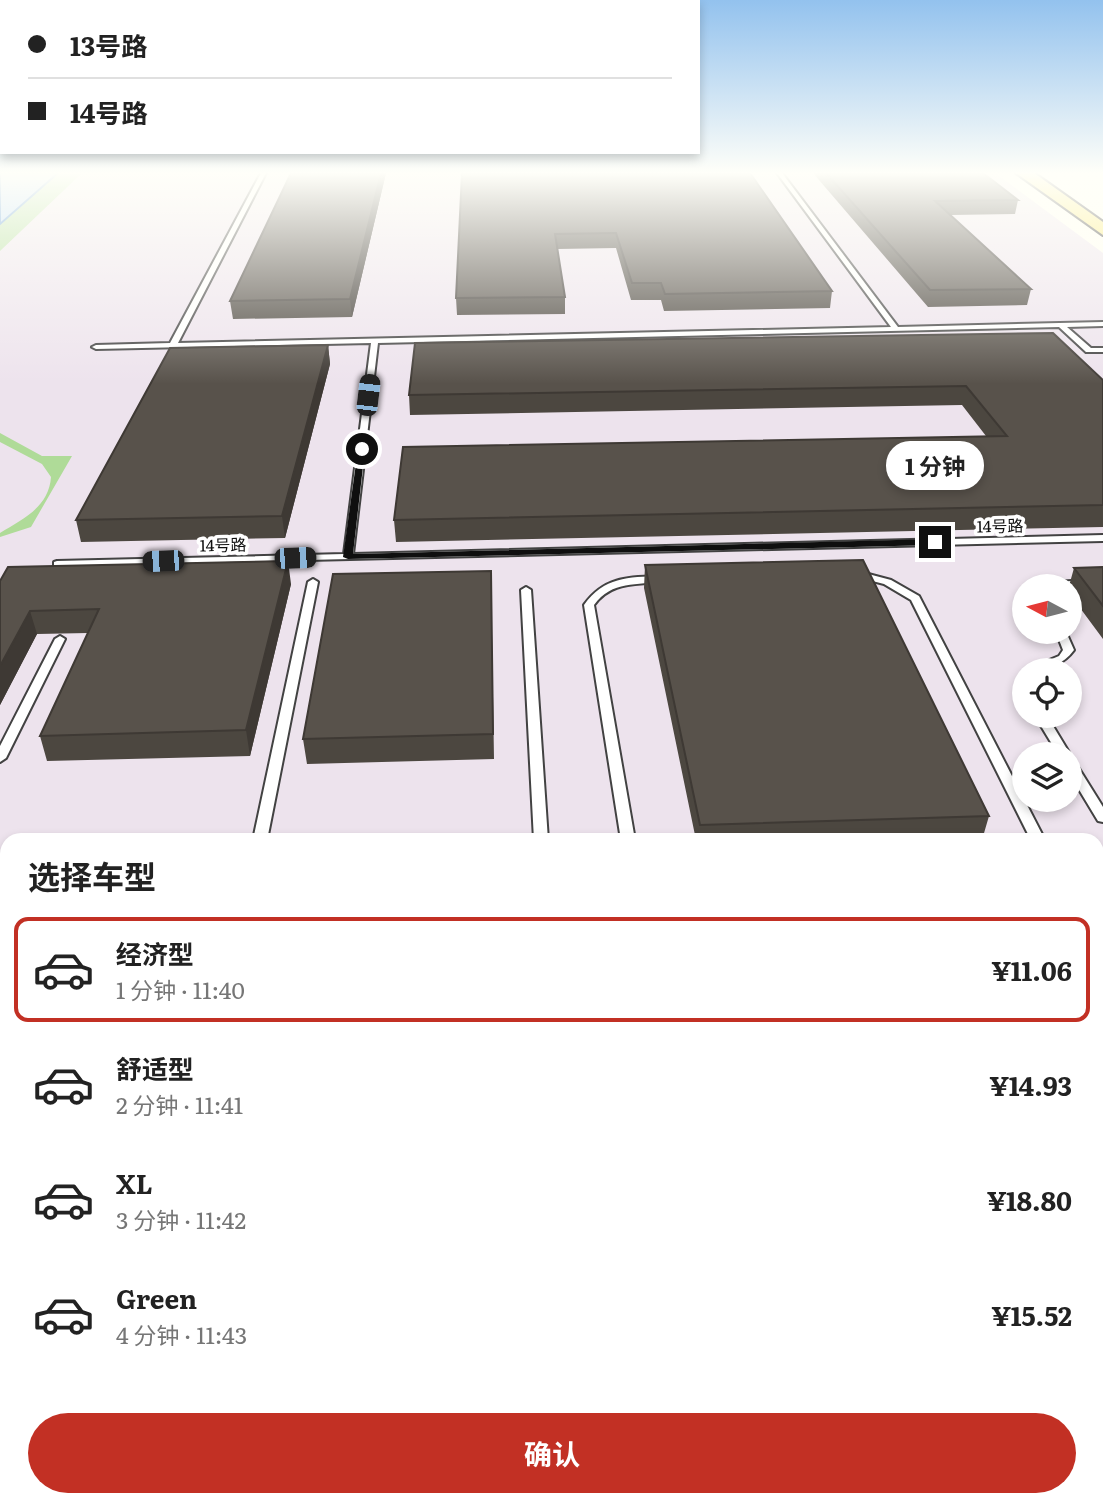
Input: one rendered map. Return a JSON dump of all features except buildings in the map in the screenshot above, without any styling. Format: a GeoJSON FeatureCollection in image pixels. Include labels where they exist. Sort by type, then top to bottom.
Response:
{"type":"FeatureCollection","features":[{"type":"Feature","properties":{"kind":"lane"},"geometry":{"type":"LineString","coordinates":[[173,345],[227,243]]}},
{"type":"Feature","properties":{"kind":"lane"},"geometry":{"type":"LineString","coordinates":[[832,243],[896,328]]}},
{"type":"Feature","properties":{"kind":"lane"},"geometry":{"type":"LineString","coordinates":[[96,347],[1103,324]]}},
{"type":"Feature","properties":{"kind":"lane"},"geometry":{"type":"LineString","coordinates":[[1061,325],[1089,350],[1103,350]]}},
{"type":"Feature","properties":{"kind":"lane"},"geometry":{"type":"LineString","coordinates":[[348,557],[375,341]]}},
{"type":"Feature","properties":{"kind":"lane","name":"14号路"},"geometry":{"type":"LineString","coordinates":[[57,564],[1103,538]]}},
{"type":"Feature","properties":{"kind":"lane"},"geometry":{"type":"LineString","coordinates":[[844,575],[880,578],[902,587],[915,598],[1034,833]]}},
{"type":"Feature","properties":{"kind":"lane"},"geometry":{"type":"LineString","coordinates":[[627,833],[589,605],[596,594],[607,585],[625,580],[680,579]]}},
{"type":"Feature","properties":{"kind":"lane"},"geometry":{"type":"LineString","coordinates":[[261,833],[313,582]]}},
{"type":"Feature","properties":{"kind":"lane"},"geometry":{"type":"LineString","coordinates":[[1082,583],[1103,582]]}},
{"type":"Feature","properties":{"kind":"lane"},"geometry":{"type":"LineString","coordinates":[[526,590],[541,833]]}},
{"type":"Feature","properties":{"kind":"lane"},"geometry":{"type":"LineString","coordinates":[[0,758],[60,639]]}},
{"type":"Feature","properties":{"kind":"lane"},"geometry":{"type":"LineString","coordinates":[[1082,783],[1103,818]]}},
{"type":"Feature","properties":{"kind":"shaded area"},"geometry":{"type":"Polygon","coordinates":[[[0,243],[1090,243],[1103,253],[1103,833],[0,833],[0,243]]]}},
{"type":"Feature","properties":{"kind":"green space"},"geometry":{"type":"Polygon","coordinates":[[[0,243],[8,243],[0,251],[0,243]]]}},
{"type":"Feature","properties":{"kind":"green space"},"geometry":{"type":"Polygon","coordinates":[[[0,433],[42,456],[72,456],[31,527],[0,537],[0,533],[26,517],[40,504],[51,477],[42,464],[0,442],[0,433]]]}},
{"type":"Feature","properties":{"kind":"route"},"geometry":{"type":"LineString","coordinates":[[362,449],[348,557],[935,542]]}}]}
